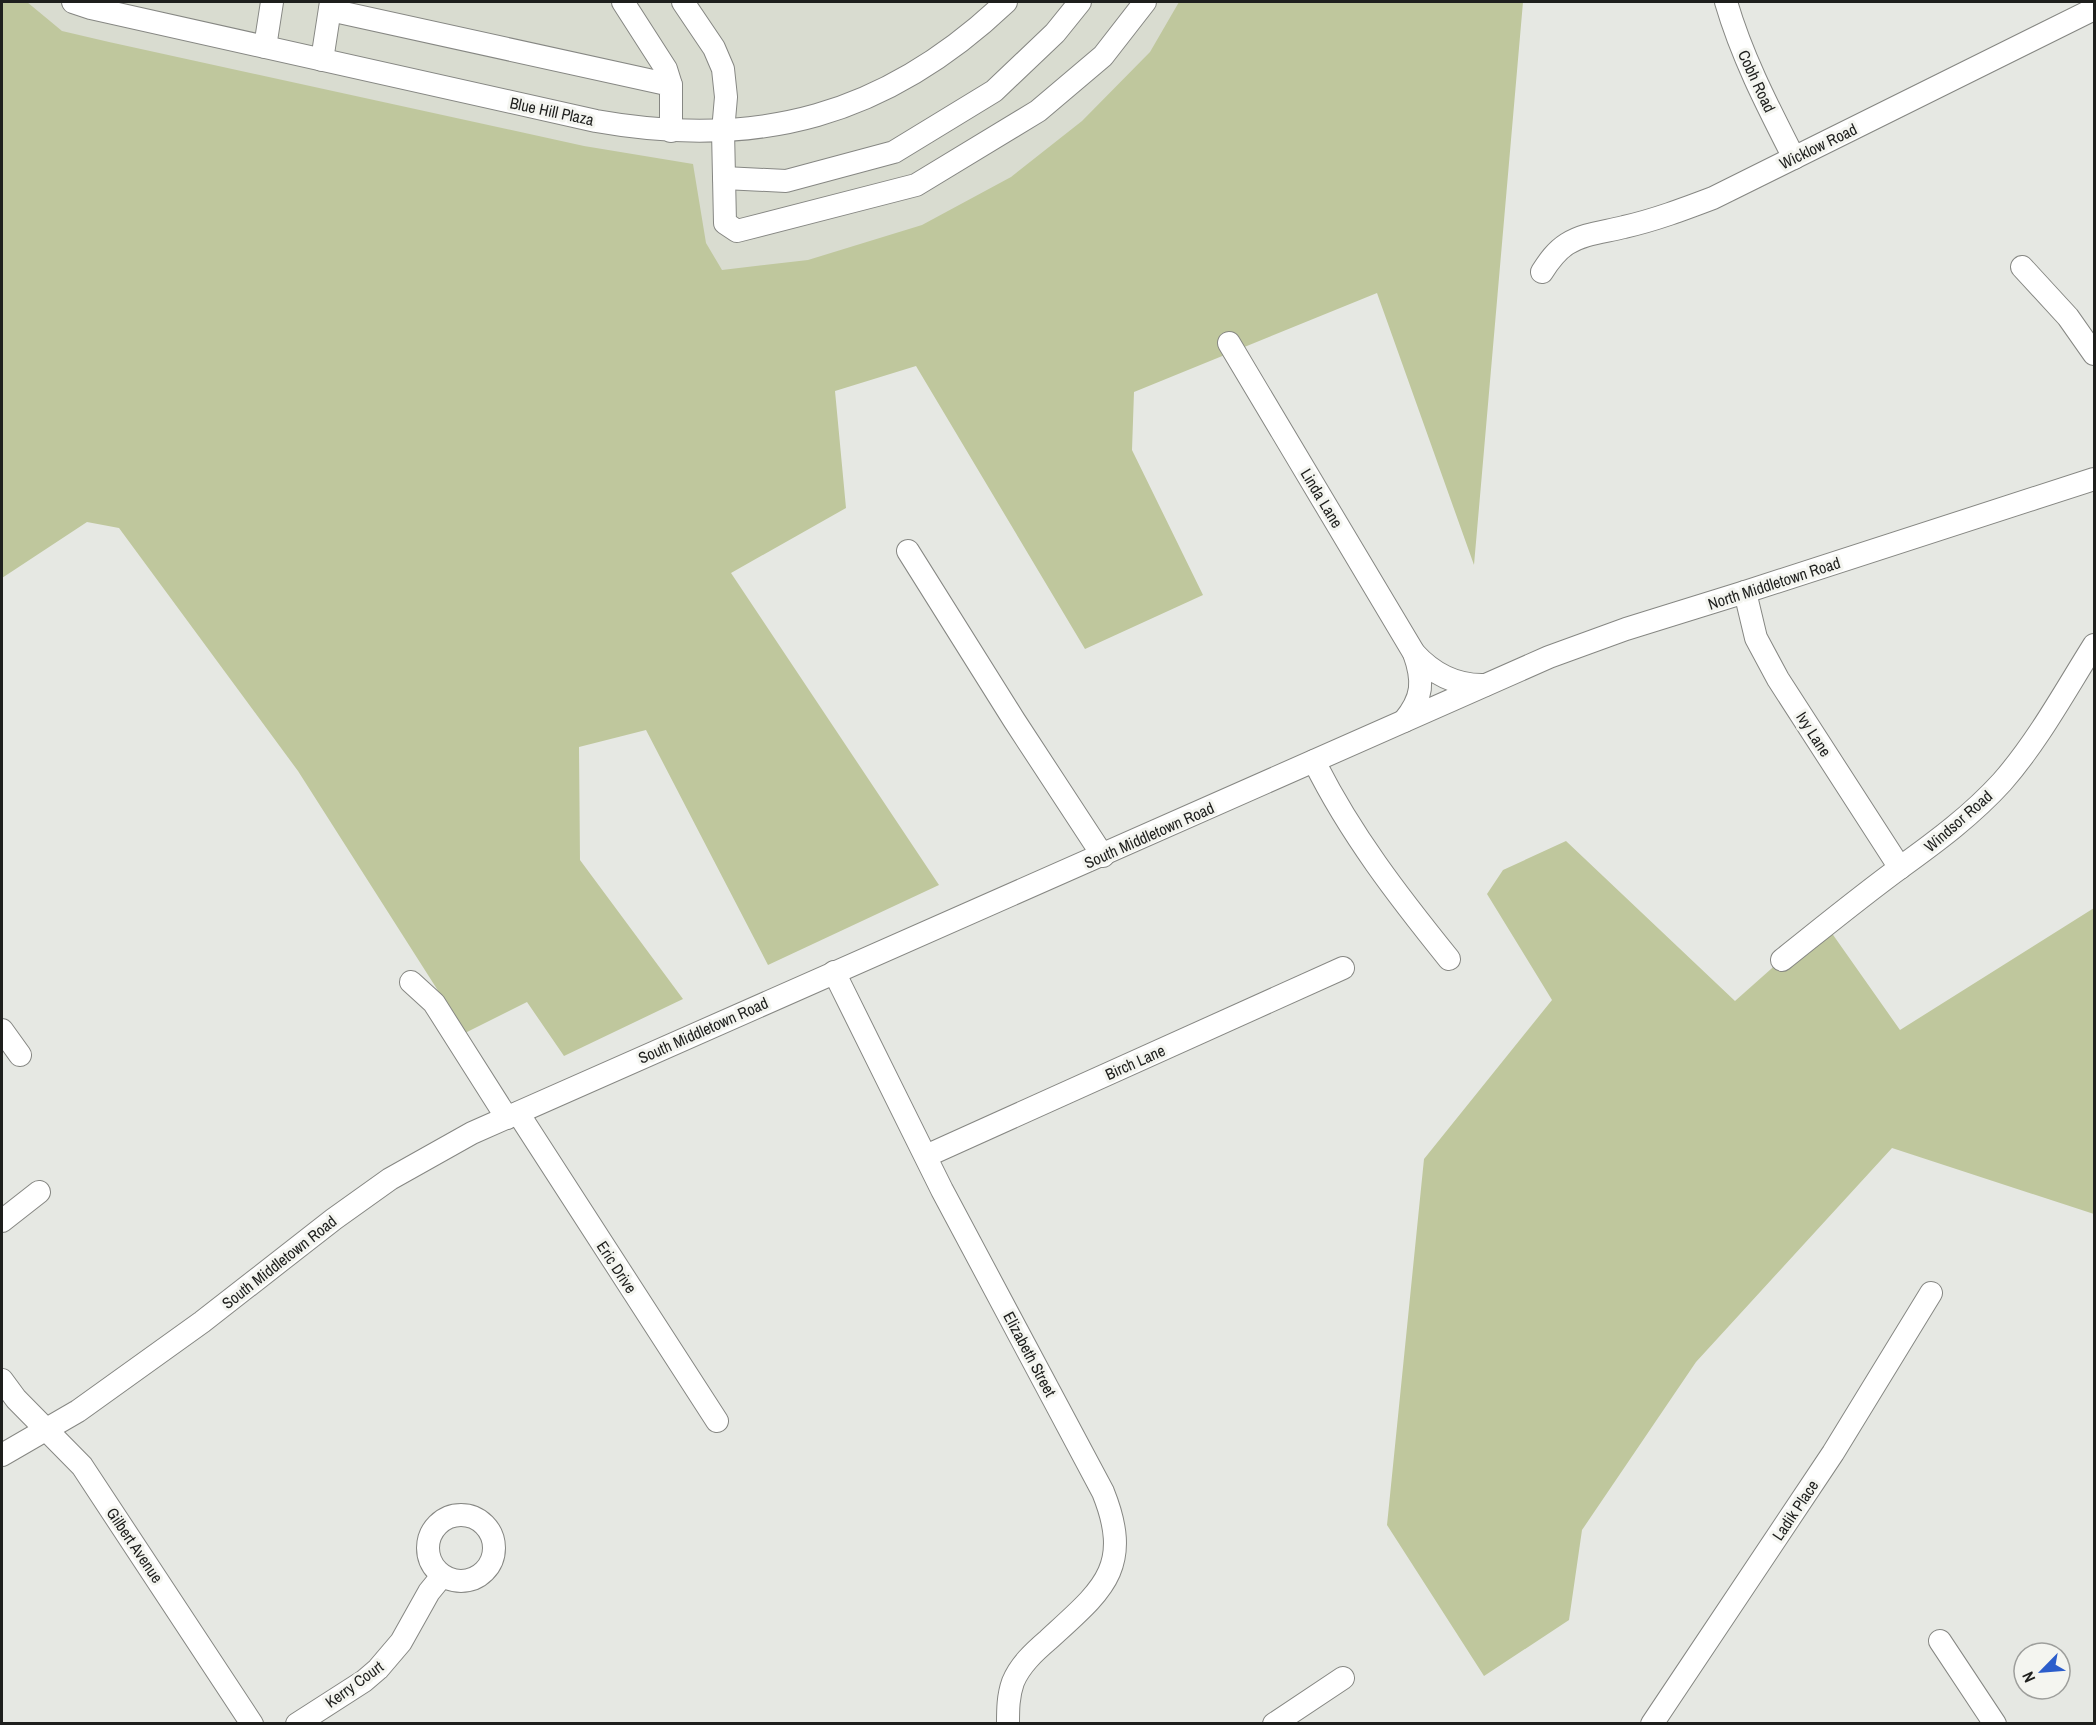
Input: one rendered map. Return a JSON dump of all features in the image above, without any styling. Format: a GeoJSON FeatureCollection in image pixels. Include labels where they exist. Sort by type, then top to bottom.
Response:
{"type":"FeatureCollection","features":[{"type":"Feature","properties":{"kind":"street","name":"Blue Hill Plaza"},"geometry":{"type":"LineString","coordinates":[[74,2],[91,8],[596,121],[671,131],[723,131],[786,123],[835,110],[905,79],[942,56],[1006,2]]}},
{"type":"Feature","properties":{"kind":"street"},"geometry":{"type":"LineString","coordinates":[[265,47],[272,2]]}},
{"type":"Feature","properties":{"kind":"street"},"geometry":{"type":"LineString","coordinates":[[623,2],[666,69],[671,85],[671,131]]}},
{"type":"Feature","properties":{"kind":"street"},"geometry":{"type":"LineString","coordinates":[[683,2],[714,48],[723,69],[726,97],[723,131],[725,223],[737,231],[916,185],[1038,111],[1103,56],[1145,2]]}},
{"type":"Feature","properties":{"kind":"street"},"geometry":{"type":"LineString","coordinates":[[724,178],[786,181],[894,152],[994,91],[1055,33],[1080,2]]}},
{"type":"Feature","properties":{"kind":"street","name":"Cobh Road"},"geometry":{"type":"LineString","coordinates":[[1726,2],[1750,72],[1794,158]]}},
{"type":"Feature","properties":{"kind":"street"},"geometry":{"type":"LineString","coordinates":[[322,60],[331,6],[671,85]]}},
{"type":"Feature","properties":{"kind":"street","name":"Wicklow Road"},"geometry":{"type":"LineString","coordinates":[[1542,272],[1552,257],[1566,245],[1583,236],[1670,214],[1713,198],[2094,9]]}},
{"type":"Feature","properties":{"kind":"street"},"geometry":{"type":"LineString","coordinates":[[2022,267],[2068,317],[2094,354]]}},
{"type":"Feature","properties":{"kind":"street","name":"Linda Lane"},"geometry":{"type":"LineString","coordinates":[[1229,343],[1414,653],[1421,689],[1418,700],[1404,721]]}},
{"type":"Feature","properties":{"kind":"street","name":"North Middletown Road"},"geometry":{"type":"LineString","coordinates":[[1458,698],[1500,677],[1616,632],[2094,479]]}},
{"type":"Feature","properties":{"kind":"street"},"geometry":{"type":"LineString","coordinates":[[908,551],[1103,856]]}},
{"type":"Feature","properties":{"kind":"street","name":"Ivy Lane"},"geometry":{"type":"LineString","coordinates":[[1744,592],[1756,638],[1778,679],[1900,868]]}},
{"type":"Feature","properties":{"kind":"street","name":"Windsor Road"},"geometry":{"type":"LineString","coordinates":[[1782,960],[1935,843],[1967,817],[2002,782],[2033,743],[2094,645]]}},
{"type":"Feature","properties":{"kind":"street","name":"Linda Lane"},"geometry":{"type":"LineString","coordinates":[[1414,653],[1434,672],[1446,678],[1471,686],[1486,685]]}},
{"type":"Feature","properties":{"kind":"street","name":"South Middletown Road"},"geometry":{"type":"LineString","coordinates":[[2,1455],[78,1411],[202,1322],[334,1219],[390,1179],[453,1143],[834,972],[1103,856],[1458,698]]}},
{"type":"Feature","properties":{"kind":"street"},"geometry":{"type":"LineString","coordinates":[[1314,761],[1329,790],[1376,866],[1449,959]]}},
{"type":"Feature","properties":{"kind":"street","name":"Birch Lane"},"geometry":{"type":"LineString","coordinates":[[926,1156],[1343,968]]}},
{"type":"Feature","properties":{"kind":"street","name":"Elizabeth Street"},"geometry":{"type":"LineString","coordinates":[[834,972],[942,1190],[1103,1492],[1111,1512],[1116,1552],[1112,1569],[1091,1600],[1035,1651],[1023,1666],[1013,1682],[1008,1724]]}},
{"type":"Feature","properties":{"kind":"street","name":"Eric Drive"},"geometry":{"type":"LineString","coordinates":[[411,982],[434,1003],[512,1115],[717,1422]]}},
{"type":"Feature","properties":{"kind":"street"},"geometry":{"type":"LineString","coordinates":[[2,1030],[20,1055]]}},
{"type":"Feature","properties":{"kind":"street"},"geometry":{"type":"LineString","coordinates":[[2,1221],[39,1192]]}},
{"type":"Feature","properties":{"kind":"street","name":"Ladik Place"},"geometry":{"type":"LineString","coordinates":[[1653,1724],[1833,1453],[1931,1293]]}},
{"type":"Feature","properties":{"kind":"street","name":"Gilbert Avenue"},"geometry":{"type":"LineString","coordinates":[[2,1380],[16,1399],[82,1466],[252,1724]]}},
{"type":"Feature","properties":{"kind":"street","name":"Kerry Court"},"geometry":{"type":"LineString","coordinates":[[297,1724],[364,1681],[378,1669],[401,1642],[424,1600],[442,1576]]}},
{"type":"Feature","properties":{"kind":"street"},"geometry":{"type":"LineString","coordinates":[[1940,1641],[1995,1724]]}},
{"type":"Feature","properties":{"kind":"street"},"geometry":{"type":"LineString","coordinates":[[1274,1724],[1343,1678]]}},
{"type":"Feature","properties":{"kind":"shaded area"},"geometry":{"type":"Polygon","coordinates":[[[10,2],[1197,2],[1115,107],[936,233],[719,283],[83,47],[10,2]]]}},
{"type":"Feature","properties":{"kind":"green space"},"geometry":{"type":"Polygon","coordinates":[[[2,2],[27,2],[62,31],[584,146],[693,164],[706,243],[722,270],[808,260],[922,225],[1011,177],[1082,121],[1150,52],[1179,2],[1523,2],[1474,565],[1377,293],[1134,392],[1132,450],[1203,595],[1085,649],[916,366],[835,391],[846,508],[731,573],[939,885],[768,965],[646,730],[579,747],[580,860],[683,999],[564,1056],[527,1002],[465,1033],[298,771],[119,528],[87,522],[2,578],[2,2]]]}},
{"type":"Feature","properties":{"kind":"green space"},"geometry":{"type":"Polygon","coordinates":[[[1566,841],[1735,1001],[1824,922],[1900,1030],[2094,908],[2094,1214],[1892,1148],[1696,1362],[1582,1530],[1569,1620],[1484,1676],[1387,1525],[1424,1159],[1552,1000],[1487,894],[1503,870],[1566,841]]]}}]}
